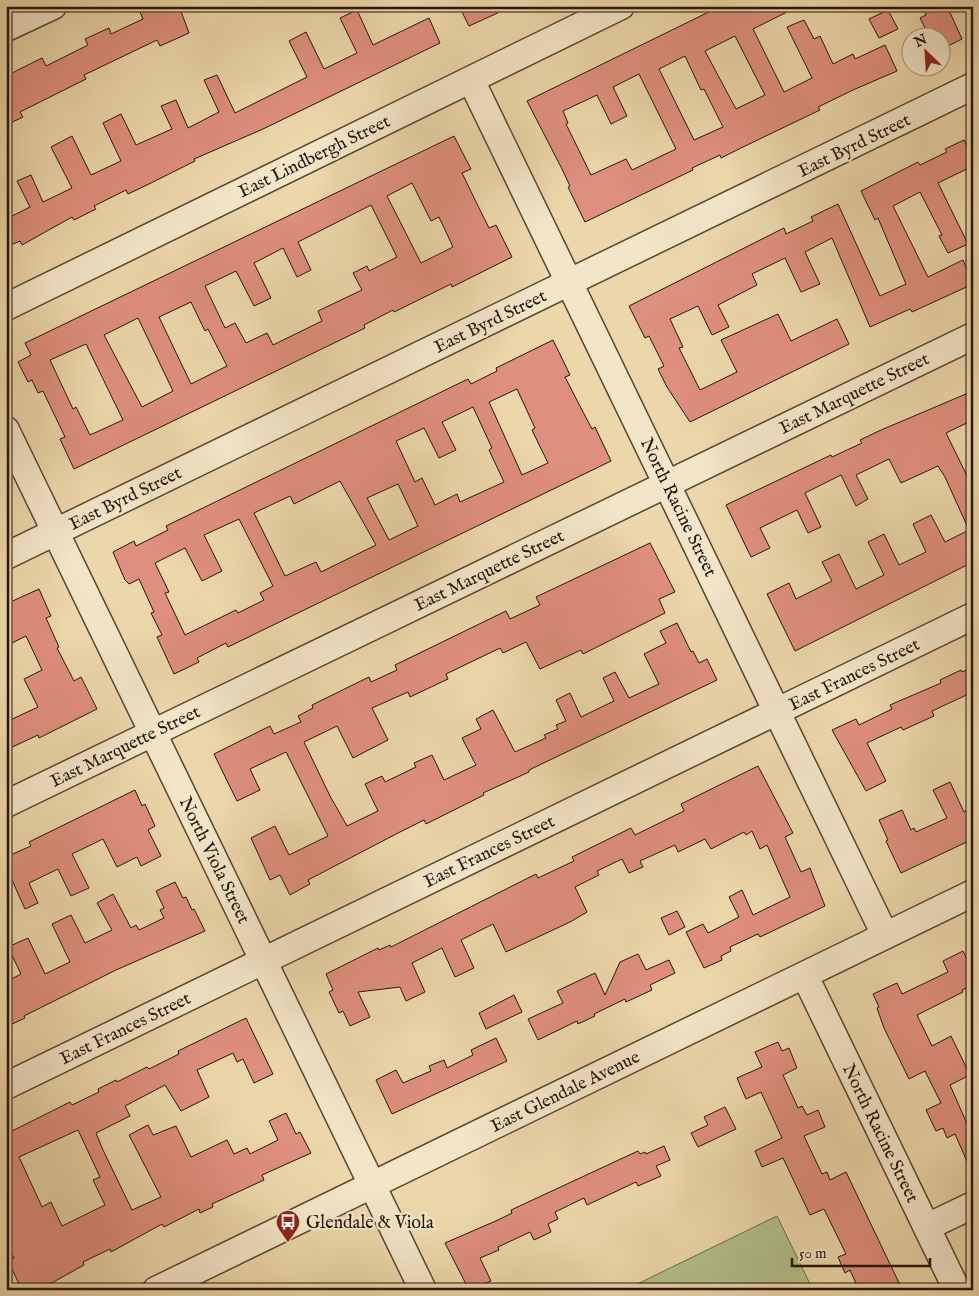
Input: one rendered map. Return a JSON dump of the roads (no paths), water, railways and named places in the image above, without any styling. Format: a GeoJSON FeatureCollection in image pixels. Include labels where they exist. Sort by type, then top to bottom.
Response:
{"type":"FeatureCollection","features":[{"type":"Feature","properties":{"kind":"street"},"geometry":{"type":"LineString","coordinates":[[6,28],[52,6]]}},
{"type":"Feature","properties":{"kind":"street","name":"East Lindbergh Street"},"geometry":{"type":"LineString","coordinates":[[6,307],[621,6]]}},
{"type":"Feature","properties":{"kind":"street","name":"North Racine Street"},"geometry":{"type":"LineString","coordinates":[[471,80],[668,483],[885,935]]}},
{"type":"Feature","properties":{"kind":"street","name":"East Byrd Street"},"geometry":{"type":"LineString","coordinates":[[6,556],[973,86]]}},
{"type":"Feature","properties":{"kind":"street","name":"East Marquette Street"},"geometry":{"type":"LineString","coordinates":[[6,804],[973,336]]}},
{"type":"Feature","properties":{"kind":"street","name":"North Viola Street"},"geometry":{"type":"LineString","coordinates":[[6,430],[423,1290]]}},
{"type":"Feature","properties":{"kind":"street","name":"East Frances Street"},"geometry":{"type":"LineString","coordinates":[[6,1086],[973,616]]}},
{"type":"Feature","properties":{"kind":"street","name":"East Glendale Avenue"},"geometry":{"type":"LineString","coordinates":[[156,1290],[973,893]]}},
{"type":"Feature","properties":{"kind":"street","name":"North Racine Street"},"geometry":{"type":"LineString","coordinates":[[805,976],[957,1290]]}},
{"type":"Feature","properties":{"kind":"street"},"geometry":{"type":"LineString","coordinates":[[927,1227],[973,1205]]}},
{"type":"Feature","properties":{"kind":"place","name":"Glendale & Viola"},"geometry":{"type":"Point","coordinates":[288,1243]}}]}
